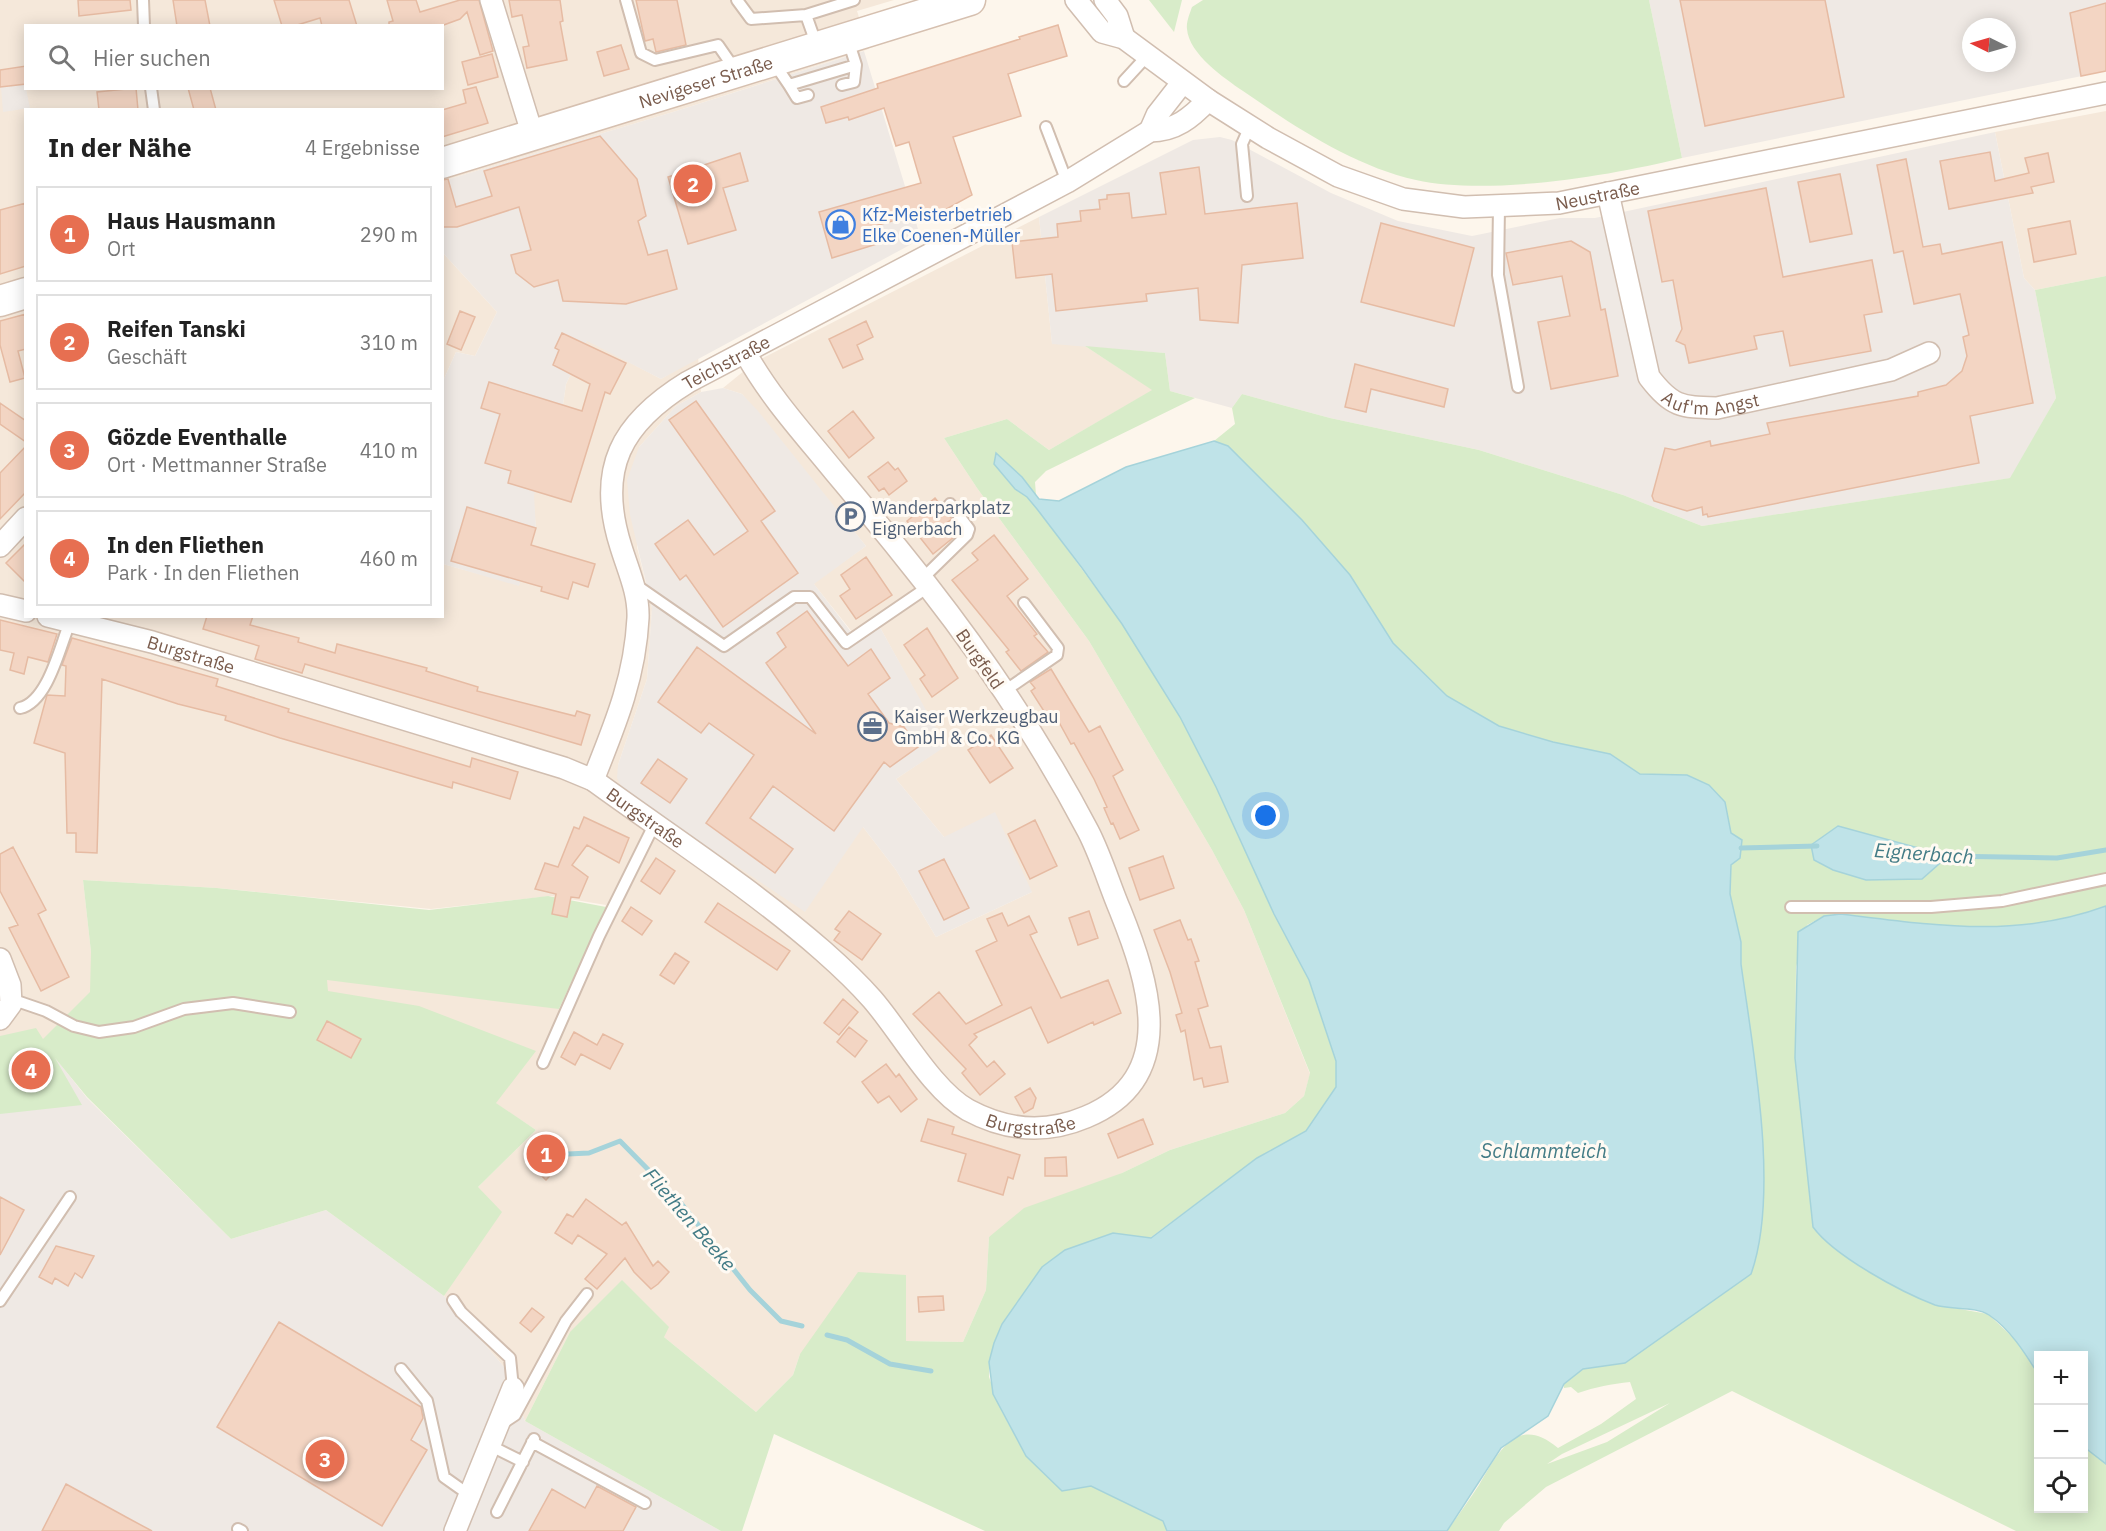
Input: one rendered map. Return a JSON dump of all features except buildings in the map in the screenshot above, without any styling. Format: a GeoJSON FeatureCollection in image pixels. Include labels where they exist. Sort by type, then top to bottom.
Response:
{"type":"FeatureCollection","features":[{"type":"Feature","properties":{"kind":"main road","name":"Nevigeser Straße"},"geometry":{"type":"LineString","coordinates":[[444,162],[817,47],[852,51],[970,0]]}},
{"type":"Feature","properties":{"kind":"main road"},"geometry":{"type":"LineString","coordinates":[[0,301],[24,295]]}},
{"type":"Feature","properties":{"kind":"street"},"geometry":{"type":"LineString","coordinates":[[491,0],[533,136]]}},
{"type":"Feature","properties":{"kind":"street","name":"Neustraße"},"geometry":{"type":"LineString","coordinates":[[1076,0],[1102,32],[1124,38],[1208,100],[1338,176],[1373,190],[1439,204],[1499,207],[1559,202],[2106,93]]}},
{"type":"Feature","properties":{"kind":"street"},"geometry":{"type":"LineString","coordinates":[[1106,0],[1117,16],[1124,38]]}},
{"type":"Feature","properties":{"kind":"street","name":"Teichstraße"},"geometry":{"type":"LineString","coordinates":[[1150,131],[1157,115],[1182,82]]}},
{"type":"Feature","properties":{"kind":"street","name":"Teichstraße"},"geometry":{"type":"LineString","coordinates":[[593,780],[633,672],[638,615],[633,583],[615,525],[612,471],[618,452],[641,417],[663,397],[1067,182],[1150,131],[1166,131],[1175,127],[1208,100]]}},
{"type":"Feature","properties":{"kind":"street","name":"Auf'm Angst"},"geometry":{"type":"LineString","coordinates":[[1608,193],[1649,377],[1665,398],[1689,407],[1718,408],[1891,370],[1929,353]]}},
{"type":"Feature","properties":{"kind":"street","name":"Burgfeld"},"geometry":{"type":"LineString","coordinates":[[746,354],[789,417],[925,583],[1003,692],[1039,746],[1089,834],[1127,928],[1150,1005],[1151,1030],[1139,1071]]}},
{"type":"Feature","properties":{"kind":"street"},"geometry":{"type":"LineString","coordinates":[[0,546],[24,520]]}},
{"type":"Feature","properties":{"kind":"street"},"geometry":{"type":"LineString","coordinates":[[0,604],[24,610]]}},
{"type":"Feature","properties":{"kind":"street","name":"Burgstraße"},"geometry":{"type":"LineString","coordinates":[[55,618],[152,642],[564,768],[593,780],[769,907],[823,951],[873,1000],[956,1103],[972,1112],[1005,1125],[1023,1129],[1048,1128],[1073,1123],[1115,1102],[1139,1071]]}},
{"type":"Feature","properties":{"kind":"street"},"geometry":{"type":"LineString","coordinates":[[0,959],[10,985],[11,999],[7,1013],[0,1019]]}},
{"type":"Feature","properties":{"kind":"street"},"geometry":{"type":"LineString","coordinates":[[457,1530],[468,1494],[513,1388]]}},
{"type":"Feature","properties":{"kind":"lane"},"geometry":{"type":"LineString","coordinates":[[142,0],[144,24]]}},
{"type":"Feature","properties":{"kind":"lane"},"geometry":{"type":"LineString","coordinates":[[626,0],[641,53],[655,60],[718,45],[736,71]]}},
{"type":"Feature","properties":{"kind":"lane"},"geometry":{"type":"LineString","coordinates":[[737,0],[752,19],[806,15],[854,0]]}},
{"type":"Feature","properties":{"kind":"lane"},"geometry":{"type":"LineString","coordinates":[[806,15],[817,47]]}},
{"type":"Feature","properties":{"kind":"lane"},"geometry":{"type":"LineString","coordinates":[[789,85],[852,51],[854,82],[842,85]]}},
{"type":"Feature","properties":{"kind":"lane"},"geometry":{"type":"LineString","coordinates":[[1124,81],[1147,56]]}},
{"type":"Feature","properties":{"kind":"lane"},"geometry":{"type":"LineString","coordinates":[[773,60],[797,98],[808,95]]}},
{"type":"Feature","properties":{"kind":"lane"},"geometry":{"type":"LineString","coordinates":[[151,90],[154,108]]}},
{"type":"Feature","properties":{"kind":"lane"},"geometry":{"type":"LineString","coordinates":[[1247,196],[1242,144],[1250,126]]}},
{"type":"Feature","properties":{"kind":"lane"},"geometry":{"type":"LineString","coordinates":[[1046,127],[1067,182]]}},
{"type":"Feature","properties":{"kind":"lane"},"geometry":{"type":"LineString","coordinates":[[1499,207],[1498,275],[1518,387]]}},
{"type":"Feature","properties":{"kind":"lane"},"geometry":{"type":"LineString","coordinates":[[633,583],[724,646],[794,597],[810,597],[846,643],[925,583],[968,535],[969,529],[950,504]]}},
{"type":"Feature","properties":{"kind":"lane"},"geometry":{"type":"LineString","coordinates":[[1003,692],[1057,655],[1058,648],[1024,603]]}},
{"type":"Feature","properties":{"kind":"lane"},"geometry":{"type":"LineString","coordinates":[[20,708],[34,702],[44,688],[70,622]]}},
{"type":"Feature","properties":{"kind":"lane"},"geometry":{"type":"LineString","coordinates":[[543,1063],[599,936],[654,825]]}},
{"type":"Feature","properties":{"kind":"lane"},"geometry":{"type":"LineString","coordinates":[[1791,907],[1931,907],[2002,901],[2106,879]]}},
{"type":"Feature","properties":{"kind":"lane"},"geometry":{"type":"LineString","coordinates":[[11,999],[46,1011],[74,1026],[99,1032],[134,1027],[184,1008],[233,1002],[290,1012]]}},
{"type":"Feature","properties":{"kind":"lane"},"geometry":{"type":"LineString","coordinates":[[0,1301],[69,1197]]}},
{"type":"Feature","properties":{"kind":"lane"},"geometry":{"type":"LineString","coordinates":[[523,1462],[493,1436],[514,1415],[566,1321],[587,1294]]}},
{"type":"Feature","properties":{"kind":"lane"},"geometry":{"type":"LineString","coordinates":[[453,1300],[461,1312],[510,1358],[513,1388]]}},
{"type":"Feature","properties":{"kind":"lane"},"geometry":{"type":"LineString","coordinates":[[401,1369],[427,1401],[444,1477],[468,1494]]}},
{"type":"Feature","properties":{"kind":"lane"},"geometry":{"type":"LineString","coordinates":[[497,1512],[533,1440],[645,1503]]}},
{"type":"Feature","properties":{"kind":"shaded area"},"geometry":{"type":"Polygon","coordinates":[[[0,0],[894,0],[857,11],[869,49],[673,112],[444,181],[444,108],[24,108],[24,618],[444,618],[444,564],[519,585],[536,529],[533,495],[553,428],[563,405],[566,384],[587,340],[661,379],[698,357],[701,392],[676,406],[639,447],[637,547],[652,608],[647,679],[618,765],[863,827],[896,870],[936,937],[1032,892],[944,837],[896,779],[945,746],[877,622],[856,637],[813,583],[866,546],[742,394],[723,388],[755,362],[1039,217],[1052,343],[1085,346],[1153,390],[1049,450],[1007,419],[944,438],[977,488],[1089,641],[1212,850],[1244,910],[1310,1074],[1304,1096],[1285,1113],[1170,1150],[989,1237],[986,1290],[963,1342],[906,1341],[800,1354],[793,1375],[756,1412],[664,1337],[570,1332],[525,1421],[505,1368],[444,1296],[468,1258],[478,1187],[536,1130],[327,991],[327,979],[560,1008],[606,905],[551,896],[431,909],[217,888],[83,880],[91,952],[91,992],[42,1041],[0,1051],[0,0]]]}},
{"type":"Feature","properties":{"kind":"shaded area"},"geometry":{"type":"Polygon","coordinates":[[[1649,0],[2106,0],[2106,71],[1682,158],[1649,0]]]}},
{"type":"Feature","properties":{"kind":"shaded area"},"geometry":{"type":"Polygon","coordinates":[[[864,51],[921,239],[661,379],[587,341],[566,384],[563,405],[553,428],[534,495],[536,529],[519,586],[444,564],[444,379],[456,352],[475,356],[497,312],[444,254],[444,181],[673,112],[864,51]]]}},
{"type":"Feature","properties":{"kind":"shaded area"},"geometry":{"type":"Polygon","coordinates":[[[4,73],[6,86],[24,84],[30,108],[3,112],[0,75],[4,73]]]}},
{"type":"Feature","properties":{"kind":"shaded area"},"geometry":{"type":"Polygon","coordinates":[[[2106,111],[2106,276],[2035,290],[2024,278],[1995,132],[2106,111]]]}},
{"type":"Feature","properties":{"kind":"shaded area"},"geometry":{"type":"Polygon","coordinates":[[[1995,132],[2024,278],[2035,290],[2056,398],[2011,478],[1702,526],[1623,495],[1479,450],[1330,418],[1242,394],[1232,408],[1170,391],[1165,353],[1052,344],[1039,217],[1193,140],[1220,137],[1232,140],[1331,193],[1398,221],[1472,236],[1560,218],[1595,218],[1995,132]]]}},
{"type":"Feature","properties":{"kind":"shaded area"},"geometry":{"type":"Polygon","coordinates":[[[444,254],[497,312],[475,356],[456,352],[444,379],[444,254]]]}},
{"type":"Feature","properties":{"kind":"shaded area"},"geometry":{"type":"Polygon","coordinates":[[[723,388],[742,394],[758,411],[866,546],[814,584],[855,637],[877,622],[946,746],[896,779],[944,837],[995,812],[1032,892],[936,937],[896,870],[863,827],[805,912],[624,791],[617,778],[618,765],[647,679],[652,608],[630,515],[627,480],[639,447],[676,406],[701,392],[723,388]]]}},
{"type":"Feature","properties":{"kind":"shaded area"},"geometry":{"type":"Polygon","coordinates":[[[42,1041],[87,1098],[231,1239],[326,1210],[444,1296],[505,1368],[525,1421],[721,1531],[0,1531],[0,1051],[42,1041]]]}},
{"type":"Feature","properties":{"kind":"green space"},"geometry":{"type":"Polygon","coordinates":[[[1149,0],[1182,0],[1174,32],[1149,0]]]}},
{"type":"Feature","properties":{"kind":"green space"},"geometry":{"type":"Polygon","coordinates":[[[1203,0],[1649,0],[1682,158],[1585,177],[1513,185],[1445,184],[1393,174],[1326,144],[1283,118],[1217,72],[1194,47],[1187,29],[1192,7],[1203,0]]]}},
{"type":"Feature","properties":{"kind":"green space"},"geometry":{"type":"Polygon","coordinates":[[[2106,276],[2106,906],[2040,923],[2007,926],[1941,925],[1841,914],[1824,916],[1807,925],[1796,967],[1795,1058],[1813,1227],[1937,1305],[1988,1314],[2021,1345],[2034,1367],[2034,1513],[2088,1513],[2088,1450],[2106,1464],[2106,1531],[2016,1531],[1732,1391],[1546,1487],[1504,1523],[1499,1531],[1447,1531],[1510,1441],[1520,1436],[1531,1435],[1544,1438],[1558,1448],[1601,1424],[1636,1399],[1630,1382],[1578,1393],[1571,1387],[1564,1388],[1564,1384],[1583,1369],[1625,1363],[1653,1341],[1762,1141],[1741,964],[1741,942],[1730,894],[1731,865],[1740,858],[1742,840],[1731,833],[1687,775],[1640,774],[1610,754],[1553,742],[1499,726],[1447,696],[1393,643],[1350,575],[1302,520],[1228,446],[1214,441],[1235,424],[1232,408],[1242,394],[1330,418],[1479,450],[1623,495],[1702,526],[2010,478],[2056,398],[2035,290],[2106,276]],[[1670,1403],[1562,1454],[1547,1464],[1607,1442],[1670,1403]]]}},
{"type":"Feature","properties":{"kind":"green space"},"geometry":{"type":"Polygon","coordinates":[[[1085,346],[1165,353],[1170,391],[1195,398],[1046,471],[1035,482],[1037,508],[1122,624],[1180,717],[1216,787],[1274,914],[1309,980],[1336,1061],[1336,1087],[1306,1131],[1257,1158],[1150,1238],[1113,1233],[1042,1267],[1002,1324],[994,1343],[989,1362],[989,1377],[1002,1412],[1026,1456],[1062,1491],[1091,1486],[1163,1521],[1167,1531],[985,1531],[774,1434],[742,1531],[721,1531],[525,1421],[570,1332],[622,1280],[669,1327],[664,1337],[756,1412],[793,1375],[800,1354],[858,1272],[906,1275],[906,1341],[963,1342],[986,1290],[989,1237],[1024,1208],[1122,1173],[1170,1150],[1285,1113],[1304,1096],[1310,1073],[1244,910],[1212,850],[1089,641],[977,488],[944,438],[1007,419],[1049,450],[1152,390],[1085,346]]]}},
{"type":"Feature","properties":{"kind":"green space"},"geometry":{"type":"Polygon","coordinates":[[[83,880],[217,888],[429,910],[548,896],[606,907],[559,1009],[327,980],[328,991],[419,1006],[536,1051],[496,1103],[536,1130],[478,1187],[502,1212],[444,1296],[326,1210],[231,1239],[87,1097],[55,1058],[82,1105],[0,1114],[0,1036],[36,1028],[43,1039],[90,992],[91,952],[83,880]]]}},
{"type":"Feature","properties":{"kind":"water","name":"Schlammteich"},"geometry":{"type":"Polygon","coordinates":[[[1214,441],[1228,446],[1302,520],[1350,575],[1393,643],[1447,696],[1499,726],[1553,742],[1610,754],[1640,774],[1687,775],[1709,785],[1725,802],[1731,833],[1742,840],[1740,858],[1731,865],[1730,894],[1741,942],[1741,964],[1757,1079],[1764,1163],[1759,1241],[1751,1274],[1625,1363],[1583,1369],[1564,1384],[1548,1416],[1501,1448],[1447,1531],[1167,1531],[1163,1521],[1091,1486],[1062,1491],[1026,1456],[993,1394],[989,1362],[994,1343],[1002,1324],[1042,1267],[1065,1250],[1113,1233],[1151,1238],[1257,1158],[1306,1131],[1336,1087],[1336,1061],[1309,980],[1274,914],[1216,787],[1180,717],[1122,624],[1082,568],[1027,497],[1015,489],[994,464],[996,453],[1022,477],[1039,499],[1059,501],[1126,467],[1214,441]]]}},
{"type":"Feature","properties":{"kind":"water"},"geometry":{"type":"Polygon","coordinates":[[[1838,826],[1948,856],[1922,879],[1866,880],[1833,870],[1814,860],[1811,845],[1838,826]]]}},
{"type":"Feature","properties":{"kind":"water"},"geometry":{"type":"Polygon","coordinates":[[[2106,906],[2106,1464],[2088,1450],[2088,1351],[2034,1351],[2034,1368],[2010,1334],[1989,1315],[1977,1310],[1935,1305],[1905,1291],[1869,1272],[1836,1250],[1813,1227],[1795,1058],[1798,932],[1824,916],[1841,914],[1974,927],[2040,923],[2106,906]]]}},
{"type":"Feature","properties":{"kind":"waterway","name":"Eignerbach"},"geometry":{"type":"LineString","coordinates":[[1741,848],[1817,846]]}},
{"type":"Feature","properties":{"kind":"waterway","name":"Eignerbach"},"geometry":{"type":"LineString","coordinates":[[1943,856],[2057,858],[2106,850]]}},
{"type":"Feature","properties":{"kind":"waterway","name":"Fliethen Beeke"},"geometry":{"type":"LineString","coordinates":[[568,1154],[589,1153],[620,1141],[680,1202],[750,1290],[781,1321],[802,1326]]}},
{"type":"Feature","properties":{"kind":"waterway","name":"Fliethen Beeke"},"geometry":{"type":"LineString","coordinates":[[827,1335],[847,1340],[890,1364],[931,1371]]}},
{"type":"Feature","properties":{"kind":"place","name":"Reifen Tanski"},"geometry":{"type":"Point","coordinates":[693,184]}},
{"type":"Feature","properties":{"kind":"place","name":"Kfz-Meisterbetrieb Elke Coenen-Müller"},"geometry":{"type":"Point","coordinates":[841,224]}},
{"type":"Feature","properties":{"kind":"place","name":"Wanderparkplatz Eignerbach"},"geometry":{"type":"Point","coordinates":[851,517]}},
{"type":"Feature","properties":{"kind":"place","name":"Kaiser Werkzeugbau GmbH & Co. KG"},"geometry":{"type":"Point","coordinates":[873,726]}},
{"type":"Feature","properties":{"kind":"place","name":"In den Fliethen"},"geometry":{"type":"Point","coordinates":[31,1070]}},
{"type":"Feature","properties":{"kind":"place","name":"Haus Hausmann"},"geometry":{"type":"Point","coordinates":[546,1154]}},
{"type":"Feature","properties":{"kind":"place","name":"Gözde Eventhalle"},"geometry":{"type":"Point","coordinates":[325,1459]}}]}
